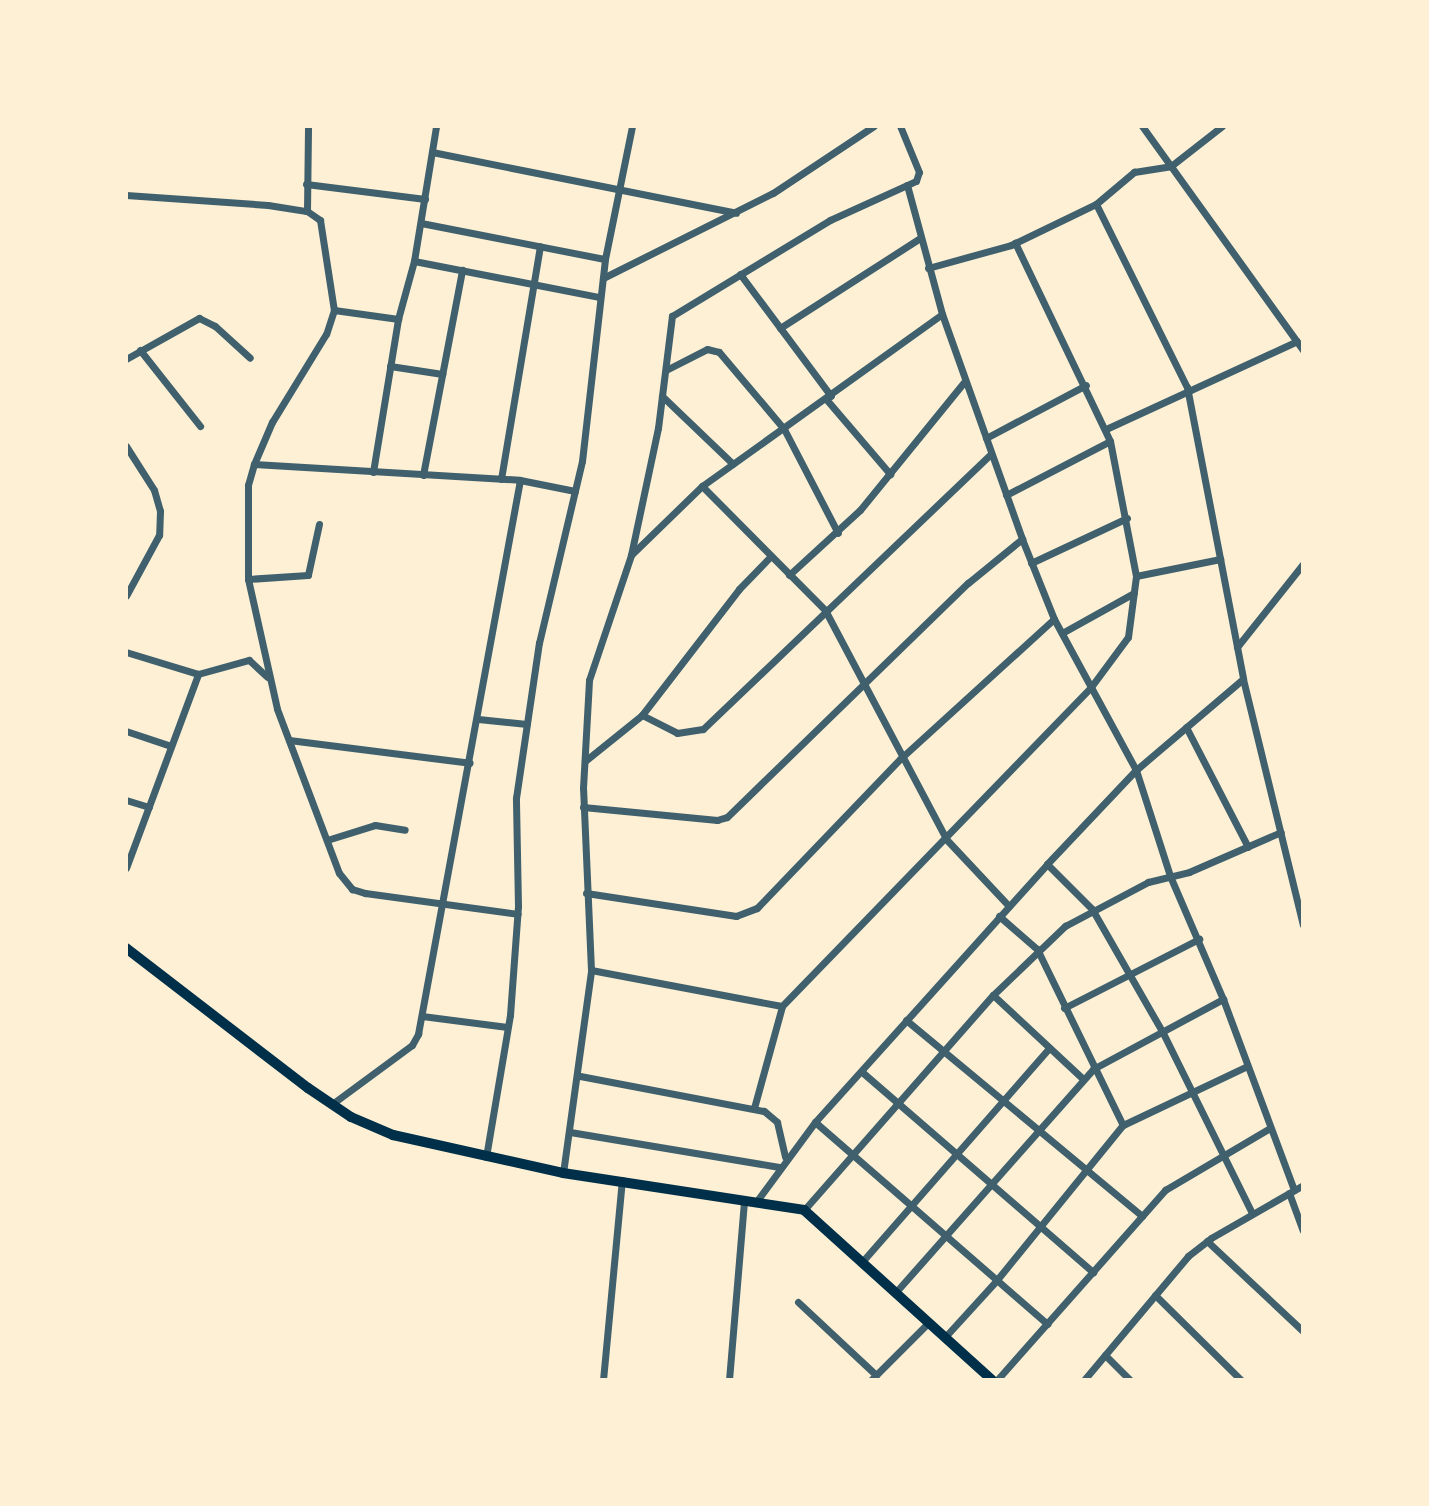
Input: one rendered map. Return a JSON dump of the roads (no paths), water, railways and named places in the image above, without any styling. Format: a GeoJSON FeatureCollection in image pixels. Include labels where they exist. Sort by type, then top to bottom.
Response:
{"type":"FeatureCollection","features":[{"type":"Feature","properties":{"kind":"main road"},"geometry":{"type":"LineString","coordinates":[[126,948],[332,1104],[393,1135],[486,1158],[563,1173],[803,1210],[992,1380]]}},
{"type":"Feature","properties":{"kind":"street"},"geometry":{"type":"LineString","coordinates":[[307,126],[307,211]]}},
{"type":"Feature","properties":{"kind":"street"},"geometry":{"type":"LineString","coordinates":[[373,472],[398,319],[414,261],[436,126]]}},
{"type":"Feature","properties":{"kind":"street"},"geometry":{"type":"LineString","coordinates":[[486,1158],[508,1027],[517,914],[514,833],[527,724],[539,643],[575,491],[605,259],[632,126]]}},
{"type":"Feature","properties":{"kind":"street"},"geometry":{"type":"LineString","coordinates":[[603,278],[736,213],[874,126]]}},
{"type":"Feature","properties":{"kind":"street"},"geometry":{"type":"LineString","coordinates":[[563,1173],[580,1076],[591,970],[583,807],[584,761],[594,661],[631,555],[662,396],[674,313],[831,220],[907,185],[919,172],[900,126]]}},
{"type":"Feature","properties":{"kind":"street"},"geometry":{"type":"LineString","coordinates":[[1142,126],[1303,350]]}},
{"type":"Feature","properties":{"kind":"street"},"geometry":{"type":"LineString","coordinates":[[928,268],[1015,243],[1096,204],[1134,172],[1171,166],[1222,126]]}},
{"type":"Feature","properties":{"kind":"street"},"geometry":{"type":"LineString","coordinates":[[432,152],[736,213]]}},
{"type":"Feature","properties":{"kind":"street"},"geometry":{"type":"LineString","coordinates":[[306,184],[425,199]]}},
{"type":"Feature","properties":{"kind":"street"},"geometry":{"type":"LineString","coordinates":[[907,185],[942,314],[1031,563],[1054,619],[1136,770],[1170,876],[1223,999],[1303,1231]]}},
{"type":"Feature","properties":{"kind":"street"},"geometry":{"type":"LineString","coordinates":[[126,195],[307,211],[320,220],[334,310],[326,334],[272,422],[248,485],[248,579],[269,678],[289,740],[339,873],[352,889],[517,914]]}},
{"type":"Feature","properties":{"kind":"street"},"geometry":{"type":"LineString","coordinates":[[1096,204],[1188,391],[1243,678],[1303,925]]}},
{"type":"Feature","properties":{"kind":"street"},"geometry":{"type":"LineString","coordinates":[[421,223],[605,259]]}},
{"type":"Feature","properties":{"kind":"street"},"geometry":{"type":"LineString","coordinates":[[780,328],[920,238]]}},
{"type":"Feature","properties":{"kind":"street"},"geometry":{"type":"LineString","coordinates":[[754,1108],[782,1006],[1091,687],[1124,646],[1136,576],[1110,441],[1086,385],[1015,243]]}},
{"type":"Feature","properties":{"kind":"street"},"geometry":{"type":"LineString","coordinates":[[501,479],[540,246]]}},
{"type":"Feature","properties":{"kind":"street"},"geometry":{"type":"LineString","coordinates":[[414,261],[600,297]]}},
{"type":"Feature","properties":{"kind":"street"},"geometry":{"type":"LineString","coordinates":[[423,475],[462,270]]}},
{"type":"Feature","properties":{"kind":"street"},"geometry":{"type":"LineString","coordinates":[[740,274],[828,398],[890,474]]}},
{"type":"Feature","properties":{"kind":"street"},"geometry":{"type":"LineString","coordinates":[[334,310],[398,319]]}},
{"type":"Feature","properties":{"kind":"street"},"geometry":{"type":"LineString","coordinates":[[631,555],[702,486],[942,314]]}},
{"type":"Feature","properties":{"kind":"street"},"geometry":{"type":"LineString","coordinates":[[126,359],[199,318],[215,326],[250,358]]}},
{"type":"Feature","properties":{"kind":"street"},"geometry":{"type":"LineString","coordinates":[[1106,429],[1297,341]]}},
{"type":"Feature","properties":{"kind":"street"},"geometry":{"type":"LineString","coordinates":[[666,370],[713,349],[784,429],[838,533]]}},
{"type":"Feature","properties":{"kind":"street"},"geometry":{"type":"LineString","coordinates":[[140,350],[200,426]]}},
{"type":"Feature","properties":{"kind":"street"},"geometry":{"type":"LineString","coordinates":[[390,366],[442,374]]}},
{"type":"Feature","properties":{"kind":"street"},"geometry":{"type":"LineString","coordinates":[[789,575],[838,533],[965,381]]}},
{"type":"Feature","properties":{"kind":"street"},"geometry":{"type":"LineString","coordinates":[[986,438],[1086,385]]}},
{"type":"Feature","properties":{"kind":"street"},"geometry":{"type":"LineString","coordinates":[[662,396],[733,464]]}},
{"type":"Feature","properties":{"kind":"street"},"geometry":{"type":"LineString","coordinates":[[1006,495],[1110,441]]}},
{"type":"Feature","properties":{"kind":"street"},"geometry":{"type":"LineString","coordinates":[[126,446],[154,490],[160,511],[159,535],[126,597]]}},
{"type":"Feature","properties":{"kind":"street"},"geometry":{"type":"LineString","coordinates":[[642,715],[677,733],[691,734],[703,729],[991,454]]}},
{"type":"Feature","properties":{"kind":"street"},"geometry":{"type":"LineString","coordinates":[[254,464],[520,480],[575,491]]}},
{"type":"Feature","properties":{"kind":"street"},"geometry":{"type":"LineString","coordinates":[[332,1104],[412,1045],[422,1016],[445,905],[520,480]]}},
{"type":"Feature","properties":{"kind":"street"},"geometry":{"type":"LineString","coordinates":[[702,486],[825,610],[900,759],[946,839],[1009,906]]}},
{"type":"Feature","properties":{"kind":"street"},"geometry":{"type":"LineString","coordinates":[[1031,563],[1127,519]]}},
{"type":"Feature","properties":{"kind":"street"},"geometry":{"type":"LineString","coordinates":[[248,579],[308,575],[319,524]]}},
{"type":"Feature","properties":{"kind":"street"},"geometry":{"type":"LineString","coordinates":[[583,807],[717,820],[727,817],[968,583],[1022,539]]}},
{"type":"Feature","properties":{"kind":"street"},"geometry":{"type":"LineString","coordinates":[[584,761],[642,715],[739,589],[770,557]]}},
{"type":"Feature","properties":{"kind":"street"},"geometry":{"type":"LineString","coordinates":[[1136,576],[1220,559]]}},
{"type":"Feature","properties":{"kind":"street"},"geometry":{"type":"LineString","coordinates":[[1237,647],[1303,564]]}},
{"type":"Feature","properties":{"kind":"street"},"geometry":{"type":"LineString","coordinates":[[1062,633],[1134,593]]}},
{"type":"Feature","properties":{"kind":"street"},"geometry":{"type":"LineString","coordinates":[[586,893],[718,914],[748,913],[794,873],[900,759],[1054,619]]}},
{"type":"Feature","properties":{"kind":"street"},"geometry":{"type":"LineString","coordinates":[[126,652],[198,674],[249,660],[269,678]]}},
{"type":"Feature","properties":{"kind":"street"},"geometry":{"type":"LineString","coordinates":[[126,868],[198,674]]}},
{"type":"Feature","properties":{"kind":"street"},"geometry":{"type":"LineString","coordinates":[[757,1202],[785,1157],[814,1122],[862,1072],[1047,864],[1136,770],[1243,678]]}},
{"type":"Feature","properties":{"kind":"street"},"geometry":{"type":"LineString","coordinates":[[478,719],[527,724]]}},
{"type":"Feature","properties":{"kind":"street"},"geometry":{"type":"LineString","coordinates":[[1186,727],[1248,847]]}},
{"type":"Feature","properties":{"kind":"street"},"geometry":{"type":"LineString","coordinates":[[126,731],[171,746]]}},
{"type":"Feature","properties":{"kind":"street"},"geometry":{"type":"LineString","coordinates":[[289,740],[470,763]]}},
{"type":"Feature","properties":{"kind":"street"},"geometry":{"type":"LineString","coordinates":[[126,800],[149,807]]}},
{"type":"Feature","properties":{"kind":"street"},"geometry":{"type":"LineString","coordinates":[[327,840],[375,825],[405,830]]}},
{"type":"Feature","properties":{"kind":"street"},"geometry":{"type":"LineString","coordinates":[[803,1210],[1037,949],[1092,909],[1281,832]]}},
{"type":"Feature","properties":{"kind":"street"},"geometry":{"type":"LineString","coordinates":[[1047,864],[1092,909],[1162,1031],[1251,1213]]}},
{"type":"Feature","properties":{"kind":"street"},"geometry":{"type":"LineString","coordinates":[[999,916],[1037,949],[1093,1069],[1123,1125]]}},
{"type":"Feature","properties":{"kind":"street"},"geometry":{"type":"LineString","coordinates":[[1065,1008],[1199,939]]}},
{"type":"Feature","properties":{"kind":"street"},"geometry":{"type":"LineString","coordinates":[[591,970],[782,1006]]}},
{"type":"Feature","properties":{"kind":"street"},"geometry":{"type":"LineString","coordinates":[[993,995],[1083,1079]]}},
{"type":"Feature","properties":{"kind":"street"},"geometry":{"type":"LineString","coordinates":[[895,1293],[1036,1128],[1093,1069],[1223,999]]}},
{"type":"Feature","properties":{"kind":"street"},"geometry":{"type":"LineString","coordinates":[[422,1016],[508,1027]]}},
{"type":"Feature","properties":{"kind":"street"},"geometry":{"type":"LineString","coordinates":[[906,1020],[1142,1216]]}},
{"type":"Feature","properties":{"kind":"street"},"geometry":{"type":"LineString","coordinates":[[861,1262],[1001,1099],[1049,1048]]}},
{"type":"Feature","properties":{"kind":"street"},"geometry":{"type":"LineString","coordinates":[[945,1337],[996,1281],[1123,1125],[1245,1067]]}},
{"type":"Feature","properties":{"kind":"street"},"geometry":{"type":"LineString","coordinates":[[862,1072],[957,1151],[1093,1272]]}},
{"type":"Feature","properties":{"kind":"street"},"geometry":{"type":"LineString","coordinates":[[580,1076],[754,1108],[774,1117],[785,1157]]}},
{"type":"Feature","properties":{"kind":"street"},"geometry":{"type":"LineString","coordinates":[[814,1122],[912,1204],[944,1236],[1047,1324]]}},
{"type":"Feature","properties":{"kind":"street"},"geometry":{"type":"LineString","coordinates":[[997,1380],[1165,1190],[1268,1129]]}},
{"type":"Feature","properties":{"kind":"street"},"geometry":{"type":"LineString","coordinates":[[570,1132],[779,1167]]}},
{"type":"Feature","properties":{"kind":"street"},"geometry":{"type":"LineString","coordinates":[[603,1380],[622,1180]]}},
{"type":"Feature","properties":{"kind":"street"},"geometry":{"type":"LineString","coordinates":[[1084,1380],[1155,1295],[1207,1241],[1303,1185]]}},
{"type":"Feature","properties":{"kind":"street"},"geometry":{"type":"LineString","coordinates":[[729,1380],[744,1201]]}},
{"type":"Feature","properties":{"kind":"street"},"geometry":{"type":"LineString","coordinates":[[1207,1241],[1303,1331]]}},
{"type":"Feature","properties":{"kind":"street"},"geometry":{"type":"LineString","coordinates":[[1155,1295],[1241,1380]]}},
{"type":"Feature","properties":{"kind":"street"},"geometry":{"type":"LineString","coordinates":[[798,1302],[874,1377],[928,1323]]}},
{"type":"Feature","properties":{"kind":"street"},"geometry":{"type":"LineString","coordinates":[[1105,1355],[1130,1380]]}}]}
